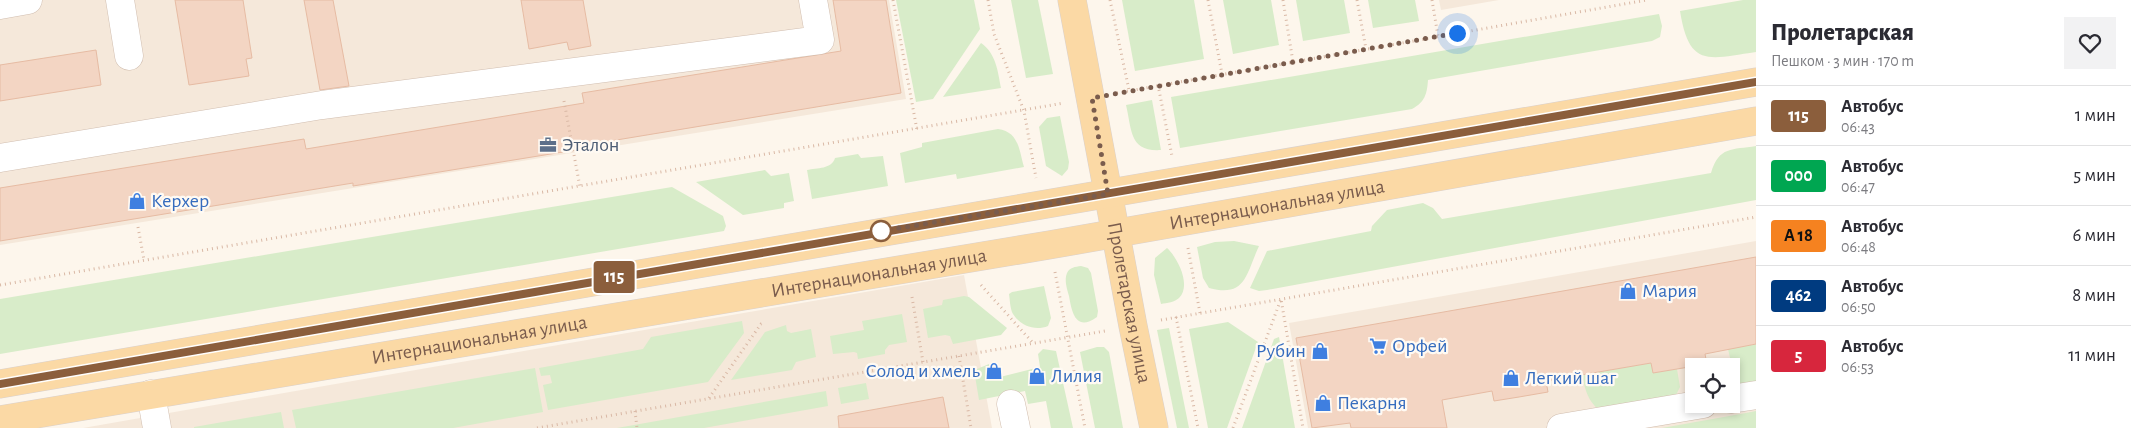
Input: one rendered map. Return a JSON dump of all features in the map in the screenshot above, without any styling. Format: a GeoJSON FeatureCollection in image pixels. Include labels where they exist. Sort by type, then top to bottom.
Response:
{"type":"FeatureCollection","features":[{"type":"Feature","properties":{"kind":"main road","name":"Пролетарская улица"},"geometry":{"type":"LineString","coordinates":[[1072,0],[1092,98],[1115,233],[1154,428]]}},
{"type":"Feature","properties":{"kind":"main road","name":"Интернациональная улица"},"geometry":{"type":"LineString","coordinates":[[0,384],[1756,82]]}},
{"type":"Feature","properties":{"kind":"main road","name":"Интернациональная улица"},"geometry":{"type":"LineString","coordinates":[[0,420],[1115,233],[1756,121]]}},
{"type":"Feature","properties":{"kind":"lane"},"geometry":{"type":"LineString","coordinates":[[0,5],[28,0]]}},
{"type":"Feature","properties":{"kind":"lane"},"geometry":{"type":"LineString","coordinates":[[120,0],[128,56]]}},
{"type":"Feature","properties":{"kind":"lane"},"geometry":{"type":"LineString","coordinates":[[0,158],[322,105],[820,40],[813,0]]}},
{"type":"Feature","properties":{"kind":"lane"},"geometry":{"type":"LineString","coordinates":[[152,394],[157,428]]}},
{"type":"Feature","properties":{"kind":"lane"},"geometry":{"type":"LineString","coordinates":[[1740,398],[1756,395]]}},
{"type":"Feature","properties":{"kind":"lane"},"geometry":{"type":"LineString","coordinates":[[1561,428],[1685,407]]}},
{"type":"Feature","properties":{"kind":"path"},"geometry":{"type":"LineString","coordinates":[[893,0],[916,130]]}},
{"type":"Feature","properties":{"kind":"path"},"geometry":{"type":"LineString","coordinates":[[988,0],[994,34],[1024,112]]}},
{"type":"Feature","properties":{"kind":"path"},"geometry":{"type":"LineString","coordinates":[[1110,0],[1129,90]]}},
{"type":"Feature","properties":{"kind":"path"},"geometry":{"type":"LineString","coordinates":[[1208,0],[1222,74]]}},
{"type":"Feature","properties":{"kind":"path"},"geometry":{"type":"LineString","coordinates":[[1283,0],[1293,62]]}},
{"type":"Feature","properties":{"kind":"path"},"geometry":{"type":"LineString","coordinates":[[1357,0],[1366,49]]}},
{"type":"Feature","properties":{"kind":"path"},"geometry":{"type":"LineString","coordinates":[[1432,0],[1438,36]]}},
{"type":"Feature","properties":{"kind":"path"},"geometry":{"type":"LineString","coordinates":[[0,285],[1024,112],[1129,90],[1647,0]]}},
{"type":"Feature","properties":{"kind":"path"},"geometry":{"type":"LineString","coordinates":[[559,74],[580,187]]}},
{"type":"Feature","properties":{"kind":"path"},"geometry":{"type":"LineString","coordinates":[[138,227],[144,260]]}},
{"type":"Feature","properties":{"kind":"path"},"geometry":{"type":"LineString","coordinates":[[1045,273],[1055,272],[1085,428]]}},
{"type":"Feature","properties":{"kind":"path"},"geometry":{"type":"LineString","coordinates":[[990,283],[980,285],[1033,343]]}},
{"type":"Feature","properties":{"kind":"path"},"geometry":{"type":"LineString","coordinates":[[902,299],[922,295]]}},
{"type":"Feature","properties":{"kind":"path"},"geometry":{"type":"LineString","coordinates":[[912,297],[923,362]]}},
{"type":"Feature","properties":{"kind":"path"},"geometry":{"type":"LineString","coordinates":[[1233,428],[1281,299],[1302,428]]}},
{"type":"Feature","properties":{"kind":"path"},"geometry":{"type":"LineString","coordinates":[[1176,317],[1198,428]]}},
{"type":"Feature","properties":{"kind":"path"},"geometry":{"type":"LineString","coordinates":[[709,399],[761,324],[770,322]]}},
{"type":"Feature","properties":{"kind":"path"},"geometry":{"type":"LineString","coordinates":[[959,356],[972,428]]}},
{"type":"Feature","properties":{"kind":"path"},"geometry":{"type":"LineString","coordinates":[[634,411],[638,428]]}},
{"type":"Feature","properties":{"kind":"shaded area"},"geometry":{"type":"Polygon","coordinates":[[[0,0],[889,0],[906,99],[0,245],[0,0]]]}},
{"type":"Feature","properties":{"kind":"shaded area"},"geometry":{"type":"Polygon","coordinates":[[[1439,0],[1499,0],[1441,10],[1439,0]]]}},
{"type":"Feature","properties":{"kind":"shaded area"},"geometry":{"type":"Polygon","coordinates":[[[1756,241],[1756,428],[1308,428],[1289,323],[1756,241]]]}},
{"type":"Feature","properties":{"kind":"shaded area"},"geometry":{"type":"Polygon","coordinates":[[[964,275],[992,428],[83,428],[650,329],[964,275]]]}},
{"type":"Feature","properties":{"kind":"green space"},"geometry":{"type":"Polygon","coordinates":[[[896,0],[974,0],[980,29],[933,99],[916,102],[896,0]]]}},
{"type":"Feature","properties":{"kind":"green space"},"geometry":{"type":"Polygon","coordinates":[[[1011,0],[1038,0],[1053,74],[1026,78],[1011,0]]]}},
{"type":"Feature","properties":{"kind":"green space"},"geometry":{"type":"Polygon","coordinates":[[[1122,0],[1194,0],[1204,59],[1135,71],[1122,0]]]}},
{"type":"Feature","properties":{"kind":"green space"},"geometry":{"type":"Polygon","coordinates":[[[1223,0],[1271,0],[1279,45],[1233,54],[1223,0]]]}},
{"type":"Feature","properties":{"kind":"green space"},"geometry":{"type":"Polygon","coordinates":[[[1296,0],[1344,0],[1350,33],[1303,41],[1296,0]]]}},
{"type":"Feature","properties":{"kind":"green space"},"geometry":{"type":"Polygon","coordinates":[[[1368,0],[1415,0],[1419,21],[1373,28],[1368,0]]]}},
{"type":"Feature","properties":{"kind":"green space"},"geometry":{"type":"Polygon","coordinates":[[[1743,0],[1756,0],[1756,52],[1713,57],[1703,56],[1695,51],[1684,29],[1680,11],[1743,0]]]}},
{"type":"Feature","properties":{"kind":"green space"},"geometry":{"type":"Polygon","coordinates":[[[1659,14],[1662,26],[1660,37],[1652,41],[1428,80],[1424,97],[1412,109],[1180,148],[1171,97],[1659,14]]]}},
{"type":"Feature","properties":{"kind":"green space"},"geometry":{"type":"Polygon","coordinates":[[[981,43],[993,57],[1001,88],[943,97],[981,43]]]}},
{"type":"Feature","properties":{"kind":"green space"},"geometry":{"type":"Polygon","coordinates":[[[1152,100],[1161,150],[1151,150],[1137,143],[1131,131],[1126,105],[1152,100]]]}},
{"type":"Feature","properties":{"kind":"green space"},"geometry":{"type":"Polygon","coordinates":[[[1060,116],[1069,162],[1068,169],[1062,176],[1046,166],[1039,127],[1047,118],[1060,116]]]}},
{"type":"Feature","properties":{"kind":"green space"},"geometry":{"type":"Polygon","coordinates":[[[998,129],[1005,131],[1014,138],[1024,167],[957,179],[956,174],[905,183],[900,153],[922,147],[922,143],[998,129]]]}},
{"type":"Feature","properties":{"kind":"green space"},"geometry":{"type":"Polygon","coordinates":[[[1756,146],[1756,200],[1267,290],[1259,291],[1250,288],[1267,251],[1371,231],[1372,226],[1387,210],[1423,203],[1433,208],[1442,219],[1711,173],[1714,164],[1722,154],[1733,149],[1756,146]]]}},
{"type":"Feature","properties":{"kind":"green space"},"geometry":{"type":"Polygon","coordinates":[[[858,154],[861,158],[883,156],[888,186],[812,199],[807,170],[827,166],[835,158],[858,154]]]}},
{"type":"Feature","properties":{"kind":"green space"},"geometry":{"type":"Polygon","coordinates":[[[765,170],[771,176],[789,173],[794,201],[784,203],[784,208],[743,215],[696,182],[765,170]]]}},
{"type":"Feature","properties":{"kind":"green space"},"geometry":{"type":"Polygon","coordinates":[[[672,187],[723,216],[726,226],[724,231],[0,354],[0,299],[672,187]]]}},
{"type":"Feature","properties":{"kind":"green space"},"geometry":{"type":"Polygon","coordinates":[[[1234,241],[1259,246],[1247,274],[1238,286],[1231,290],[1209,288],[1203,278],[1197,247],[1215,242],[1234,241]]]}},
{"type":"Feature","properties":{"kind":"green space"},"geometry":{"type":"Polygon","coordinates":[[[1167,248],[1179,264],[1184,279],[1184,286],[1179,298],[1161,304],[1154,275],[1155,258],[1167,248]]]}},
{"type":"Feature","properties":{"kind":"green space"},"geometry":{"type":"Polygon","coordinates":[[[1081,266],[1088,268],[1091,273],[1098,311],[1097,317],[1084,322],[1076,318],[1074,314],[1066,282],[1067,273],[1073,268],[1081,266]]]}},
{"type":"Feature","properties":{"kind":"green space"},"geometry":{"type":"Polygon","coordinates":[[[1044,286],[1051,318],[1048,326],[1034,328],[1024,325],[1013,314],[1009,294],[1044,286]]]}},
{"type":"Feature","properties":{"kind":"green space"},"geometry":{"type":"Polygon","coordinates":[[[964,296],[969,297],[1007,328],[1001,335],[953,344],[950,336],[928,338],[923,309],[942,305],[943,300],[964,296]]]}},
{"type":"Feature","properties":{"kind":"green space"},"geometry":{"type":"Polygon","coordinates":[[[902,314],[907,342],[889,345],[885,350],[885,354],[858,359],[857,353],[854,352],[833,354],[830,336],[864,330],[862,321],[902,314]]]}},
{"type":"Feature","properties":{"kind":"green space"},"geometry":{"type":"Polygon","coordinates":[[[742,321],[744,333],[708,382],[548,410],[543,385],[552,383],[550,375],[541,376],[539,368],[643,349],[651,337],[742,321]]]}},
{"type":"Feature","properties":{"kind":"green space"},"geometry":{"type":"Polygon","coordinates":[[[1228,322],[1258,342],[1227,428],[1208,428],[1189,329],[1228,322]]]}},
{"type":"Feature","properties":{"kind":"green space"},"geometry":{"type":"Polygon","coordinates":[[[786,325],[787,331],[791,333],[811,329],[816,357],[796,362],[792,370],[731,380],[765,332],[786,325]]]}},
{"type":"Feature","properties":{"kind":"green space"},"geometry":{"type":"Polygon","coordinates":[[[1169,328],[1189,428],[1177,428],[1157,330],[1169,328]]]}},
{"type":"Feature","properties":{"kind":"green space"},"geometry":{"type":"Polygon","coordinates":[[[1279,337],[1295,428],[1242,428],[1274,339],[1279,337]]]}},
{"type":"Feature","properties":{"kind":"green space"},"geometry":{"type":"Polygon","coordinates":[[[1756,344],[1756,385],[1743,385],[1740,383],[1740,358],[1730,358],[1728,349],[1756,344]]]}},
{"type":"Feature","properties":{"kind":"green space"},"geometry":{"type":"Polygon","coordinates":[[[1104,347],[1109,352],[1123,428],[1095,428],[1080,352],[1104,347]]]}},
{"type":"Feature","properties":{"kind":"green space"},"geometry":{"type":"Polygon","coordinates":[[[1043,349],[1056,351],[1073,428],[1051,428],[1046,401],[1028,404],[1025,391],[979,400],[975,376],[977,369],[989,364],[992,379],[1040,367],[1038,354],[1043,349]]]}},
{"type":"Feature","properties":{"kind":"green space"},"geometry":{"type":"Polygon","coordinates":[[[1651,363],[1653,373],[1677,369],[1680,387],[1676,395],[1599,410],[1595,407],[1586,390],[1582,375],[1651,363]]]}},
{"type":"Feature","properties":{"kind":"green space"},"geometry":{"type":"Polygon","coordinates":[[[535,368],[543,412],[453,428],[296,428],[292,410],[535,368]]]}},
{"type":"Feature","properties":{"kind":"green space"},"geometry":{"type":"Polygon","coordinates":[[[866,383],[869,399],[841,404],[838,388],[866,383]]]}},
{"type":"Feature","properties":{"kind":"green space"},"geometry":{"type":"Polygon","coordinates":[[[826,391],[828,406],[704,428],[617,428],[826,391]]]}},
{"type":"Feature","properties":{"kind":"green space"},"geometry":{"type":"Polygon","coordinates":[[[1756,411],[1756,428],[1662,428],[1746,413],[1756,411]]]}},
{"type":"Feature","properties":{"kind":"green space"},"geometry":{"type":"Polygon","coordinates":[[[281,412],[284,428],[194,428],[194,427],[281,412]]]}},
{"type":"Feature","properties":{"kind":"building"},"geometry":{"type":"Polygon","coordinates":[[[175,0],[243,0],[252,58],[246,59],[249,76],[189,85],[175,0]]]}},
{"type":"Feature","properties":{"kind":"building"},"geometry":{"type":"Polygon","coordinates":[[[304,0],[333,0],[349,86],[320,90],[304,0]]]}},
{"type":"Feature","properties":{"kind":"building"},"geometry":{"type":"Polygon","coordinates":[[[521,0],[583,0],[591,46],[569,50],[567,42],[529,49],[521,0]]]}},
{"type":"Feature","properties":{"kind":"building"},"geometry":{"type":"Polygon","coordinates":[[[833,0],[886,0],[901,93],[562,149],[563,152],[353,186],[353,183],[0,241],[0,188],[304,139],[306,149],[584,103],[582,93],[841,51],[833,0]]]}},
{"type":"Feature","properties":{"kind":"building"},"geometry":{"type":"Polygon","coordinates":[[[96,50],[101,85],[0,101],[0,65],[96,50]]]}},
{"type":"Feature","properties":{"kind":"building"},"geometry":{"type":"Polygon","coordinates":[[[1756,257],[1756,344],[1705,354],[1706,358],[1685,358],[1685,368],[1653,373],[1651,363],[1546,381],[1548,392],[1494,401],[1492,391],[1442,400],[1447,428],[1351,428],[1350,423],[1312,428],[1296,338],[1756,257]]]}},
{"type":"Feature","properties":{"kind":"building"},"geometry":{"type":"Polygon","coordinates":[[[943,397],[949,428],[839,428],[838,416],[943,397]]]}},
{"type":"Feature","properties":{"kind":"bus line","name":"115"},"geometry":{"type":"LineString","coordinates":[[0,384],[1756,82]]}},
{"type":"Feature","properties":{"kind":"place","name":"Эталон"},"geometry":{"type":"Point","coordinates":[548,145]}},
{"type":"Feature","properties":{"kind":"place","name":"Керхер"},"geometry":{"type":"Point","coordinates":[137,201]}},
{"type":"Feature","properties":{"kind":"place","name":"Мария"},"geometry":{"type":"Point","coordinates":[1628,291]}},
{"type":"Feature","properties":{"kind":"place","name":"Орфей"},"geometry":{"type":"Point","coordinates":[1378,346]}},
{"type":"Feature","properties":{"kind":"place","name":"Рубин"},"geometry":{"type":"Point","coordinates":[1320,351]}},
{"type":"Feature","properties":{"kind":"place","name":"Солод и хмель"},"geometry":{"type":"Point","coordinates":[994,371]}},
{"type":"Feature","properties":{"kind":"place","name":"Лилия"},"geometry":{"type":"Point","coordinates":[1037,376]}},
{"type":"Feature","properties":{"kind":"place","name":"Легкий шаг"},"geometry":{"type":"Point","coordinates":[1511,378]}},
{"type":"Feature","properties":{"kind":"place","name":"Пекарня"},"geometry":{"type":"Point","coordinates":[1323,403]}},
{"type":"Feature","properties":{"kind":"route"},"geometry":{"type":"LineString","coordinates":[[881,231],[1108,194],[1092,98],[1457,33]]}}]}
